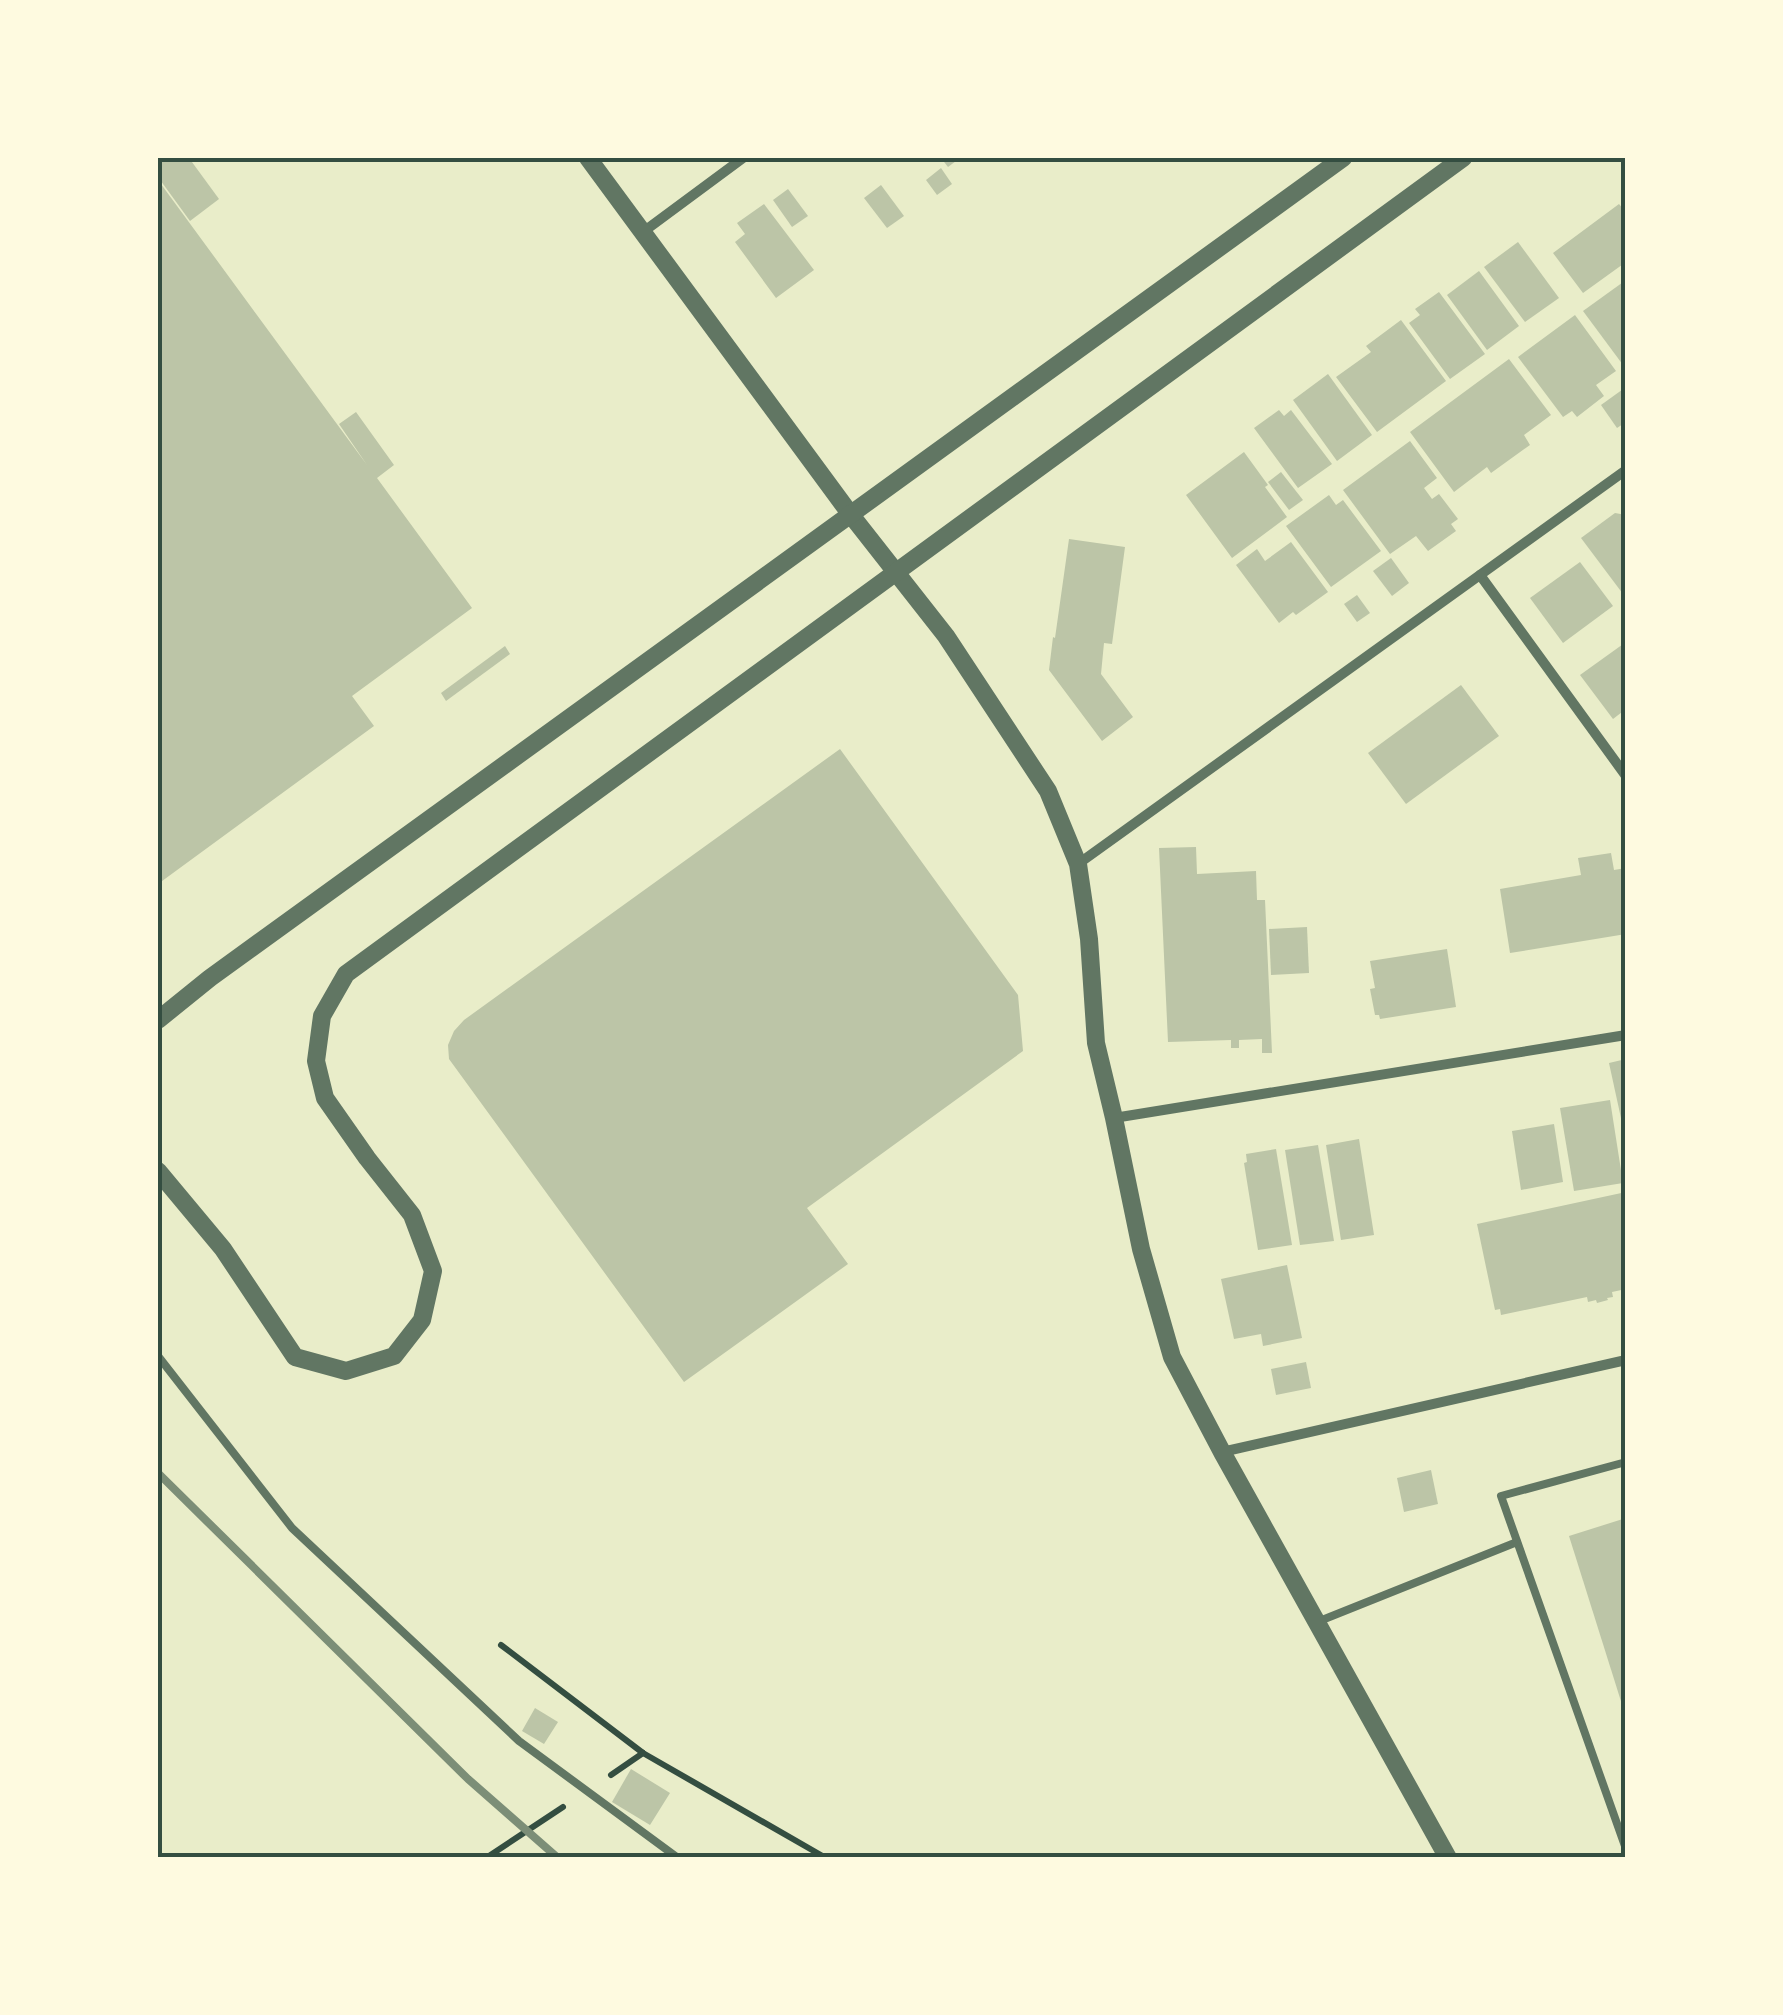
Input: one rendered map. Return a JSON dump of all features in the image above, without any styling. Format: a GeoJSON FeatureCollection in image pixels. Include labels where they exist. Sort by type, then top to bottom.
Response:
{"type":"FeatureCollection","features":[{"type":"Feature","properties":{"kind":"street"},"geometry":{"type":"LineString","coordinates":[[588,158],[851,515],[946,636],[1048,791],[1078,864],[1089,939],[1096,1043],[1141,1249],[1172,1357],[1448,1858]]}},
{"type":"Feature","properties":{"kind":"street"},"geometry":{"type":"LineString","coordinates":[[643,232],[743,158]]}},
{"type":"Feature","properties":{"kind":"street"},"geometry":{"type":"LineString","coordinates":[[158,1020],[210,978],[1343,158]]}},
{"type":"Feature","properties":{"kind":"street"},"geometry":{"type":"LineString","coordinates":[[158,1171],[222,1249],[295,1357],[346,1370],[394,1356],[422,1320],[433,1271],[412,1215],[325,1098],[316,1061],[322,1016],[346,974],[1464,158]]}},
{"type":"Feature","properties":{"kind":"street"},"geometry":{"type":"LineString","coordinates":[[1078,864],[1626,470]]}},
{"type":"Feature","properties":{"kind":"street"},"geometry":{"type":"LineString","coordinates":[[1480,575],[1626,776]]}},
{"type":"Feature","properties":{"kind":"street"},"geometry":{"type":"LineString","coordinates":[[1114,1118],[1626,1035]]}},
{"type":"Feature","properties":{"kind":"street"},"geometry":{"type":"LineString","coordinates":[[1222,1452],[1626,1360]]}},
{"type":"Feature","properties":{"kind":"lane"},"geometry":{"type":"LineString","coordinates":[[158,1356],[292,1528],[518,1741],[678,1858]]}},
{"type":"Feature","properties":{"kind":"lane"},"geometry":{"type":"LineString","coordinates":[[1626,1462],[1500,1496],[1626,1849]]}},
{"type":"Feature","properties":{"kind":"lane"},"geometry":{"type":"LineString","coordinates":[[1317,1622],[1517,1542]]}},
{"type":"Feature","properties":{"kind":"path"},"geometry":{"type":"LineString","coordinates":[[501,1644],[643,1753],[826,1858]]}},
{"type":"Feature","properties":{"kind":"building"},"geometry":{"type":"Polygon","coordinates":[[[158,158],[189,158],[219,199],[190,221],[158,177],[158,158]]]}},
{"type":"Feature","properties":{"kind":"building"},"geometry":{"type":"Polygon","coordinates":[[[941,158],[960,158],[948,167],[941,158]]]}},
{"type":"Feature","properties":{"kind":"building"},"geometry":{"type":"Polygon","coordinates":[[[941,168],[952,184],[937,195],[926,180],[941,168]]]}},
{"type":"Feature","properties":{"kind":"building"},"geometry":{"type":"Polygon","coordinates":[[[158,180],[367,465],[339,424],[356,412],[394,465],[377,478],[472,608],[352,696],[374,726],[158,884],[158,180]]]}},
{"type":"Feature","properties":{"kind":"building"},"geometry":{"type":"Polygon","coordinates":[[[881,185],[904,216],[887,228],[864,198],[881,185]]]}},
{"type":"Feature","properties":{"kind":"building"},"geometry":{"type":"Polygon","coordinates":[[[788,189],[808,216],[792,227],[773,200],[788,189]]]}},
{"type":"Feature","properties":{"kind":"building"},"geometry":{"type":"Polygon","coordinates":[[[764,204],[814,270],[776,298],[735,242],[745,234],[737,223],[764,204]]]}},
{"type":"Feature","properties":{"kind":"building"},"geometry":{"type":"Polygon","coordinates":[[[1619,204],[1626,209],[1626,262],[1583,293],[1553,253],[1619,204]]]}},
{"type":"Feature","properties":{"kind":"building"},"geometry":{"type":"Polygon","coordinates":[[[1518,242],[1559,298],[1525,322],[1484,267],[1518,242]]]}},
{"type":"Feature","properties":{"kind":"building"},"geometry":{"type":"Polygon","coordinates":[[[1479,271],[1519,326],[1487,350],[1447,295],[1479,271]]]}},
{"type":"Feature","properties":{"kind":"building"},"geometry":{"type":"Polygon","coordinates":[[[1626,280],[1626,369],[1583,311],[1626,280]]]}},
{"type":"Feature","properties":{"kind":"building"},"geometry":{"type":"Polygon","coordinates":[[[1439,292],[1485,354],[1450,379],[1409,323],[1420,315],[1415,309],[1439,292]]]}},
{"type":"Feature","properties":{"kind":"building"},"geometry":{"type":"Polygon","coordinates":[[[1575,315],[1616,371],[1596,385],[1604,396],[1577,417],[1572,411],[1563,417],[1518,357],[1575,315]]]}},
{"type":"Feature","properties":{"kind":"building"},"geometry":{"type":"Polygon","coordinates":[[[1401,320],[1446,381],[1377,432],[1336,377],[1371,352],[1366,346],[1401,320]]]}},
{"type":"Feature","properties":{"kind":"building"},"geometry":{"type":"Polygon","coordinates":[[[1509,359],[1551,415],[1524,435],[1530,445],[1491,473],[1487,467],[1454,492],[1410,432],[1509,359]]]}},
{"type":"Feature","properties":{"kind":"building"},"geometry":{"type":"Polygon","coordinates":[[[1328,374],[1372,435],[1337,461],[1293,400],[1328,374]]]}},
{"type":"Feature","properties":{"kind":"building"},"geometry":{"type":"Polygon","coordinates":[[[1626,387],[1626,422],[1617,428],[1601,405],[1626,387]]]}},
{"type":"Feature","properties":{"kind":"building"},"geometry":{"type":"Polygon","coordinates":[[[1279,410],[1284,416],[1291,410],[1332,464],[1298,488],[1254,428],[1279,410]]]}},
{"type":"Feature","properties":{"kind":"building"},"geometry":{"type":"Polygon","coordinates":[[[1410,441],[1437,478],[1424,488],[1432,499],[1439,494],[1458,519],[1451,524],[1456,531],[1428,551],[1416,536],[1390,554],[1343,490],[1410,441]]]}},
{"type":"Feature","properties":{"kind":"building"},"geometry":{"type":"Polygon","coordinates":[[[1244,452],[1287,517],[1232,558],[1186,495],[1244,452]]]}},
{"type":"Feature","properties":{"kind":"building"},"geometry":{"type":"Polygon","coordinates":[[[1281,472],[1303,500],[1289,510],[1268,482],[1281,472]]]}},
{"type":"Feature","properties":{"kind":"building"},"geometry":{"type":"Polygon","coordinates":[[[1329,495],[1336,505],[1343,500],[1381,551],[1331,587],[1286,526],[1329,495]]]}},
{"type":"Feature","properties":{"kind":"building"},"geometry":{"type":"Polygon","coordinates":[[[1615,513],[1626,515],[1626,598],[1581,538],[1615,513]]]}},
{"type":"Feature","properties":{"kind":"building"},"geometry":{"type":"Polygon","coordinates":[[[1069,539],[1125,547],[1112,644],[1104,643],[1101,674],[1133,717],[1102,741],[1049,670],[1069,539]]]}},
{"type":"Feature","properties":{"kind":"building"},"geometry":{"type":"Polygon","coordinates":[[[1291,542],[1328,592],[1279,623],[1236,565],[1257,549],[1265,561],[1291,542]]]}},
{"type":"Feature","properties":{"kind":"building"},"geometry":{"type":"Polygon","coordinates":[[[1391,558],[1409,583],[1392,596],[1373,571],[1391,558]]]}},
{"type":"Feature","properties":{"kind":"building"},"geometry":{"type":"Polygon","coordinates":[[[1580,562],[1613,606],[1563,643],[1530,598],[1580,562]]]}},
{"type":"Feature","properties":{"kind":"building"},"geometry":{"type":"Polygon","coordinates":[[[1357,595],[1370,613],[1357,622],[1344,604],[1357,595]]]}},
{"type":"Feature","properties":{"kind":"building"},"geometry":{"type":"Polygon","coordinates":[[[1626,642],[1626,709],[1613,719],[1580,675],[1626,642]]]}},
{"type":"Feature","properties":{"kind":"building"},"geometry":{"type":"Polygon","coordinates":[[[505,646],[510,654],[446,701],[441,693],[505,646]]]}},
{"type":"Feature","properties":{"kind":"building"},"geometry":{"type":"Polygon","coordinates":[[[1461,685],[1499,736],[1406,804],[1368,753],[1461,685]]]}},
{"type":"Feature","properties":{"kind":"building"},"geometry":{"type":"Polygon","coordinates":[[[840,749],[1018,995],[1023,1051],[807,1208],[848,1264],[684,1382],[449,1059],[448,1045],[464,1020],[840,749]]]}},
{"type":"Feature","properties":{"kind":"building"},"geometry":{"type":"Polygon","coordinates":[[[1196,847],[1197,874],[1256,871],[1257,900],[1265,900],[1272,1053],[1262,1053],[1262,1039],[1239,1040],[1239,1048],[1231,1048],[1231,1040],[1168,1042],[1159,848],[1196,847]]]}},
{"type":"Feature","properties":{"kind":"building"},"geometry":{"type":"Polygon","coordinates":[[[1611,853],[1614,870],[1626,868],[1626,934],[1510,953],[1500,889],[1581,875],[1578,858],[1611,853]]]}},
{"type":"Feature","properties":{"kind":"building"},"geometry":{"type":"Polygon","coordinates":[[[1307,927],[1309,973],[1271,975],[1269,929],[1307,927]]]}},
{"type":"Feature","properties":{"kind":"building"},"geometry":{"type":"Polygon","coordinates":[[[1447,949],[1456,1007],[1380,1019],[1375,1015],[1370,961],[1447,949]]]}},
{"type":"Feature","properties":{"kind":"building"},"geometry":{"type":"Polygon","coordinates":[[[1626,1059],[1626,1132],[1624,1132],[1609,1063],[1626,1059]]]}},
{"type":"Feature","properties":{"kind":"building"},"geometry":{"type":"Polygon","coordinates":[[[1610,1100],[1623,1183],[1574,1191],[1560,1108],[1610,1100]]]}},
{"type":"Feature","properties":{"kind":"building"},"geometry":{"type":"Polygon","coordinates":[[[1554,1124],[1563,1182],[1521,1190],[1512,1131],[1554,1124]]]}},
{"type":"Feature","properties":{"kind":"building"},"geometry":{"type":"Polygon","coordinates":[[[1359,1139],[1374,1235],[1341,1240],[1326,1145],[1359,1139]]]}},
{"type":"Feature","properties":{"kind":"building"},"geometry":{"type":"Polygon","coordinates":[[[1318,1145],[1334,1241],[1300,1245],[1285,1150],[1318,1145]]]}},
{"type":"Feature","properties":{"kind":"building"},"geometry":{"type":"Polygon","coordinates":[[[1276,1149],[1292,1245],[1258,1250],[1244,1163],[1246,1154],[1276,1149]]]}},
{"type":"Feature","properties":{"kind":"building"},"geometry":{"type":"Polygon","coordinates":[[[1626,1192],[1626,1289],[1612,1292],[1613,1297],[1597,1303],[1588,1302],[1587,1297],[1501,1315],[1500,1309],[1495,1310],[1477,1224],[1626,1192]]]}},
{"type":"Feature","properties":{"kind":"building"},"geometry":{"type":"Polygon","coordinates":[[[1287,1265],[1302,1338],[1263,1346],[1261,1334],[1234,1339],[1221,1279],[1287,1265]]]}},
{"type":"Feature","properties":{"kind":"building"},"geometry":{"type":"Polygon","coordinates":[[[1306,1362],[1311,1388],[1276,1395],[1271,1369],[1306,1362]]]}},
{"type":"Feature","properties":{"kind":"building"},"geometry":{"type":"Polygon","coordinates":[[[1431,1470],[1438,1504],[1404,1512],[1397,1478],[1431,1470]]]}},
{"type":"Feature","properties":{"kind":"building"},"geometry":{"type":"Polygon","coordinates":[[[1626,1518],[1626,1714],[1625,1714],[1569,1536],[1626,1518]]]}},
{"type":"Feature","properties":{"kind":"building"},"geometry":{"type":"Polygon","coordinates":[[[535,1708],[558,1722],[544,1744],[522,1731],[535,1708]]]}},
{"type":"Feature","properties":{"kind":"building"},"geometry":{"type":"Polygon","coordinates":[[[631,1769],[670,1793],[650,1825],[612,1802],[631,1769]]]}},
{"type":"Feature","properties":{"kind":"railway"},"geometry":{"type":"LineString","coordinates":[[158,1473],[468,1779],[558,1858]]}}]}
